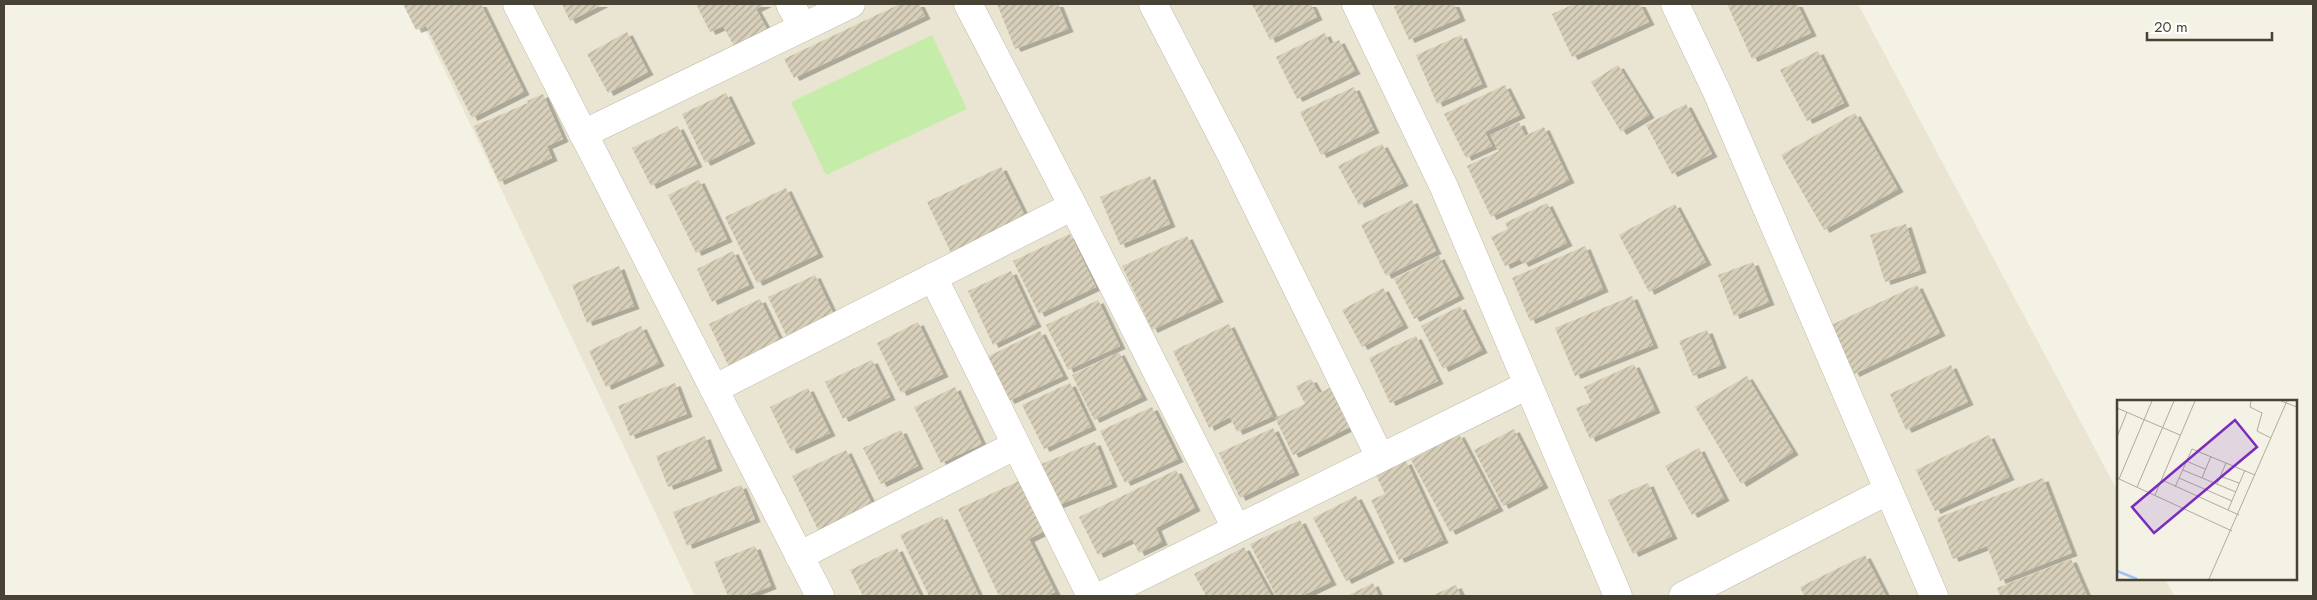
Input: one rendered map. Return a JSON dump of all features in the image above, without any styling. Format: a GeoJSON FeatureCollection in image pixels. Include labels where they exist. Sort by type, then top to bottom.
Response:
{"type":"FeatureCollection","features":[{"type":"Feature","properties":{"kind":"street"},"geometry":{"type":"LineString","coordinates":[[517,4],[820,596]]}},
{"type":"Feature","properties":{"kind":"street"},"geometry":{"type":"LineString","coordinates":[[790,4],[803,27]]}},
{"type":"Feature","properties":{"kind":"street"},"geometry":{"type":"LineString","coordinates":[[583,134],[850,4]]}},
{"type":"Feature","properties":{"kind":"street"},"geometry":{"type":"LineString","coordinates":[[968,4],[1073,206],[1236,528]]}},
{"type":"Feature","properties":{"kind":"street"},"geometry":{"type":"LineString","coordinates":[[1153,4],[1232,156],[1380,457]]}},
{"type":"Feature","properties":{"kind":"street"},"geometry":{"type":"LineString","coordinates":[[1356,4],[1444,187],[1618,596]]}},
{"type":"Feature","properties":{"kind":"street"},"geometry":{"type":"LineString","coordinates":[[1675,4],[1716,92],[1934,596]]}},
{"type":"Feature","properties":{"kind":"street"},"geometry":{"type":"LineString","coordinates":[[714,389],[1073,206]]}},
{"type":"Feature","properties":{"kind":"street"},"geometry":{"type":"LineString","coordinates":[[933,277],[1091,596]]}},
{"type":"Feature","properties":{"kind":"street"},"geometry":{"type":"LineString","coordinates":[[1101,596],[1528,385]]}},
{"type":"Feature","properties":{"kind":"street"},"geometry":{"type":"LineString","coordinates":[[799,556],[1016,445]]}},
{"type":"Feature","properties":{"kind":"street"},"geometry":{"type":"LineString","coordinates":[[1683,596],[1887,491]]}},
{"type":"Feature","properties":{"kind":"shaded area"},"geometry":{"type":"Polygon","coordinates":[[[413,4],[1858,4],[2117,490],[2117,580],[2166,580],[2174,596],[695,596],[413,4]]]}},
{"type":"Feature","properties":{"kind":"green space"},"geometry":{"type":"Polygon","coordinates":[[[932,35],[967,109],[826,175],[791,102],[932,35]]]}},
{"type":"Feature","properties":{"kind":"building"},"geometry":{"type":"Polygon","coordinates":[[[403,4],[481,4],[524,92],[472,118],[426,26],[416,30],[403,4]]]}},
{"type":"Feature","properties":{"kind":"building"},"geometry":{"type":"Polygon","coordinates":[[[562,4],[603,4],[570,21],[562,4]]]}},
{"type":"Feature","properties":{"kind":"building"},"geometry":{"type":"Polygon","coordinates":[[[696,4],[766,4],[756,9],[771,36],[738,53],[723,26],[710,32],[696,4]]]}},
{"type":"Feature","properties":{"kind":"building"},"geometry":{"type":"Polygon","coordinates":[[[900,4],[919,4],[925,16],[794,78],[784,59],[900,4]]]}},
{"type":"Feature","properties":{"kind":"building"},"geometry":{"type":"Polygon","coordinates":[[[997,4],[1058,4],[1068,29],[1015,49],[997,4]]]}},
{"type":"Feature","properties":{"kind":"building"},"geometry":{"type":"Polygon","coordinates":[[[1252,4],[1311,4],[1317,17],[1270,40],[1252,4]]]}},
{"type":"Feature","properties":{"kind":"building"},"geometry":{"type":"Polygon","coordinates":[[[1400,4],[1454,4],[1460,18],[1409,40],[1394,7],[1400,4]]]}},
{"type":"Feature","properties":{"kind":"building"},"geometry":{"type":"Polygon","coordinates":[[[1574,4],[1640,4],[1649,22],[1572,57],[1552,14],[1574,4]]]}},
{"type":"Feature","properties":{"kind":"building"},"geometry":{"type":"Polygon","coordinates":[[[1727,4],[1797,4],[1811,33],[1752,59],[1727,4]]]}},
{"type":"Feature","properties":{"kind":"building"},"geometry":{"type":"Polygon","coordinates":[[[627,32],[648,72],[608,93],[587,54],[627,32]]]}},
{"type":"Feature","properties":{"kind":"building"},"geometry":{"type":"Polygon","coordinates":[[[1325,33],[1330,44],[1339,40],[1355,71],[1297,99],[1276,57],[1325,33]]]}},
{"type":"Feature","properties":{"kind":"building"},"geometry":{"type":"Polygon","coordinates":[[[1461,35],[1482,84],[1437,104],[1416,55],[1461,35]]]}},
{"type":"Feature","properties":{"kind":"building"},"geometry":{"type":"Polygon","coordinates":[[[1818,51],[1844,103],[1807,121],[1780,70],[1818,51]]]}},
{"type":"Feature","properties":{"kind":"building"},"geometry":{"type":"Polygon","coordinates":[[[1618,65],[1649,115],[1621,132],[1591,82],[1618,65]]]}},
{"type":"Feature","properties":{"kind":"building"},"geometry":{"type":"Polygon","coordinates":[[[1505,85],[1520,115],[1485,132],[1492,146],[1466,158],[1444,114],[1505,85]]]}},
{"type":"Feature","properties":{"kind":"building"},"geometry":{"type":"Polygon","coordinates":[[[1354,87],[1374,130],[1321,155],[1300,112],[1354,87]]]}},
{"type":"Feature","properties":{"kind":"building"},"geometry":{"type":"Polygon","coordinates":[[[726,93],[750,141],[705,163],[682,114],[726,93]]]}},
{"type":"Feature","properties":{"kind":"building"},"geometry":{"type":"Polygon","coordinates":[[[543,94],[563,139],[547,146],[552,158],[499,182],[474,126],[528,103],[527,101],[543,94]]]}},
{"type":"Feature","properties":{"kind":"building"},"geometry":{"type":"Polygon","coordinates":[[[1686,104],[1712,154],[1672,174],[1646,125],[1686,104]]]}},
{"type":"Feature","properties":{"kind":"building"},"geometry":{"type":"Polygon","coordinates":[[[1855,113],[1898,189],[1824,230],[1781,155],[1855,113]]]}},
{"type":"Feature","properties":{"kind":"building"},"geometry":{"type":"Polygon","coordinates":[[[1519,122],[1525,136],[1544,127],[1569,180],[1491,217],[1467,166],[1499,151],[1490,135],[1519,122]]]}},
{"type":"Feature","properties":{"kind":"building"},"geometry":{"type":"Polygon","coordinates":[[[678,126],[697,164],[651,186],[632,148],[678,126]]]}},
{"type":"Feature","properties":{"kind":"building"},"geometry":{"type":"Polygon","coordinates":[[[1382,144],[1403,183],[1359,205],[1338,166],[1382,144]]]}},
{"type":"Feature","properties":{"kind":"building"},"geometry":{"type":"Polygon","coordinates":[[[1001,167],[1027,220],[952,255],[927,202],[1001,167]]]}},
{"type":"Feature","properties":{"kind":"building"},"geometry":{"type":"Polygon","coordinates":[[[1150,176],[1170,224],[1120,245],[1100,197],[1150,176]]]}},
{"type":"Feature","properties":{"kind":"building"},"geometry":{"type":"Polygon","coordinates":[[[699,180],[727,239],[696,253],[668,195],[699,180]]]}},
{"type":"Feature","properties":{"kind":"building"},"geometry":{"type":"Polygon","coordinates":[[[786,188],[818,254],[757,283],[725,217],[786,188]]]}},
{"type":"Feature","properties":{"kind":"building"},"geometry":{"type":"Polygon","coordinates":[[[1412,200],[1436,251],[1386,276],[1361,225],[1412,200]]]}},
{"type":"Feature","properties":{"kind":"building"},"geometry":{"type":"Polygon","coordinates":[[[1547,203],[1567,243],[1523,264],[1520,259],[1505,266],[1491,237],[1508,229],[1505,223],[1547,203]]]}},
{"type":"Feature","properties":{"kind":"building"},"geometry":{"type":"Polygon","coordinates":[[[1675,204],[1706,262],[1649,292],[1619,235],[1675,204]]]}},
{"type":"Feature","properties":{"kind":"building"},"geometry":{"type":"Polygon","coordinates":[[[1906,224],[1921,270],[1885,282],[1870,235],[1906,224]]]}},
{"type":"Feature","properties":{"kind":"building"},"geometry":{"type":"Polygon","coordinates":[[[1070,234],[1096,287],[1039,314],[1013,261],[1070,234]]]}},
{"type":"Feature","properties":{"kind":"building"},"geometry":{"type":"Polygon","coordinates":[[[1187,236],[1218,299],[1152,330],[1122,266],[1187,236]]]}},
{"type":"Feature","properties":{"kind":"building"},"geometry":{"type":"Polygon","coordinates":[[[1585,246],[1603,289],[1530,321],[1512,278],[1585,246]]]}},
{"type":"Feature","properties":{"kind":"building"},"geometry":{"type":"Polygon","coordinates":[[[733,251],[749,285],[712,302],[697,269],[733,251]]]}},
{"type":"Feature","properties":{"kind":"building"},"geometry":{"type":"Polygon","coordinates":[[[1439,256],[1459,296],[1414,319],[1394,279],[1439,256]]]}},
{"type":"Feature","properties":{"kind":"building"},"geometry":{"type":"Polygon","coordinates":[[[1753,262],[1769,302],[1734,316],[1718,275],[1753,262]]]}},
{"type":"Feature","properties":{"kind":"building"},"geometry":{"type":"Polygon","coordinates":[[[619,266],[634,306],[587,323],[572,285],[619,266]]]}},
{"type":"Feature","properties":{"kind":"building"},"geometry":{"type":"Polygon","coordinates":[[[1011,271],[1036,324],[993,345],[968,291],[1011,271]]]}},
{"type":"Feature","properties":{"kind":"building"},"geometry":{"type":"Polygon","coordinates":[[[815,275],[834,315],[787,337],[768,297],[815,275]]]}},
{"type":"Feature","properties":{"kind":"building"},"geometry":{"type":"Polygon","coordinates":[[[1917,285],[1940,333],[1854,374],[1831,325],[1917,285]]]}},
{"type":"Feature","properties":{"kind":"building"},"geometry":{"type":"Polygon","coordinates":[[[1383,288],[1403,325],[1362,347],[1342,310],[1383,288]]]}},
{"type":"Feature","properties":{"kind":"building"},"geometry":{"type":"Polygon","coordinates":[[[1632,296],[1653,345],[1575,376],[1555,328],[1632,296]]]}},
{"type":"Feature","properties":{"kind":"building"},"geometry":{"type":"Polygon","coordinates":[[[760,299],[783,347],[731,371],[709,324],[760,299]]]}},
{"type":"Feature","properties":{"kind":"building"},"geometry":{"type":"Polygon","coordinates":[[[1098,300],[1120,346],[1068,370],[1046,325],[1098,300]]]}},
{"type":"Feature","properties":{"kind":"building"},"geometry":{"type":"Polygon","coordinates":[[[1460,306],[1482,350],[1443,369],[1421,326],[1460,306]]]}},
{"type":"Feature","properties":{"kind":"building"},"geometry":{"type":"Polygon","coordinates":[[[918,322],[943,374],[901,393],[877,343],[918,322]]]}},
{"type":"Feature","properties":{"kind":"building"},"geometry":{"type":"Polygon","coordinates":[[[1229,324],[1273,416],[1237,432],[1230,417],[1209,428],[1173,351],[1229,324]]]}},
{"type":"Feature","properties":{"kind":"building"},"geometry":{"type":"Polygon","coordinates":[[[641,326],[659,363],[606,387],[589,351],[641,326]]]}},
{"type":"Feature","properties":{"kind":"building"},"geometry":{"type":"Polygon","coordinates":[[[1707,330],[1721,365],[1693,376],[1679,341],[1707,330]]]}},
{"type":"Feature","properties":{"kind":"building"},"geometry":{"type":"Polygon","coordinates":[[[1040,331],[1063,376],[1009,401],[987,357],[1040,331]]]}},
{"type":"Feature","properties":{"kind":"building"},"geometry":{"type":"Polygon","coordinates":[[[1416,336],[1438,381],[1390,403],[1369,358],[1416,336]]]}},
{"type":"Feature","properties":{"kind":"building"},"geometry":{"type":"Polygon","coordinates":[[[1119,352],[1142,397],[1094,420],[1072,375],[1119,352]]]}},
{"type":"Feature","properties":{"kind":"building"},"geometry":{"type":"Polygon","coordinates":[[[872,360],[890,397],[843,419],[825,382],[872,360]]]}},
{"type":"Feature","properties":{"kind":"building"},"geometry":{"type":"Polygon","coordinates":[[[1634,364],[1655,410],[1590,439],[1576,408],[1591,402],[1584,387],[1634,364]]]}},
{"type":"Feature","properties":{"kind":"building"},"geometry":{"type":"Polygon","coordinates":[[[1951,365],[1968,402],[1906,430],[1890,394],[1951,365]]]}},
{"type":"Feature","properties":{"kind":"building"},"geometry":{"type":"Polygon","coordinates":[[[1747,376],[1793,452],[1741,484],[1695,407],[1747,376]]]}},
{"type":"Feature","properties":{"kind":"building"},"geometry":{"type":"Polygon","coordinates":[[[1311,379],[1319,393],[1334,386],[1352,426],[1293,455],[1275,418],[1305,404],[1296,386],[1311,379]]]}},
{"type":"Feature","properties":{"kind":"building"},"geometry":{"type":"Polygon","coordinates":[[[675,383],[687,414],[630,436],[618,406],[675,383]]]}},
{"type":"Feature","properties":{"kind":"building"},"geometry":{"type":"Polygon","coordinates":[[[1070,383],[1091,427],[1044,449],[1022,405],[1070,383]]]}},
{"type":"Feature","properties":{"kind":"building"},"geometry":{"type":"Polygon","coordinates":[[[955,387],[982,444],[941,463],[914,407],[955,387]]]}},
{"type":"Feature","properties":{"kind":"building"},"geometry":{"type":"Polygon","coordinates":[[[808,388],[830,433],[791,451],[770,407],[808,388]]]}},
{"type":"Feature","properties":{"kind":"building"},"geometry":{"type":"Polygon","coordinates":[[[1152,407],[1178,459],[1125,483],[1100,431],[1152,407]]]}},
{"type":"Feature","properties":{"kind":"building"},"geometry":{"type":"Polygon","coordinates":[[[1273,428],[1294,472],[1240,498],[1219,453],[1273,428]]]}},
{"type":"Feature","properties":{"kind":"building"},"geometry":{"type":"Polygon","coordinates":[[[1514,429],[1543,485],[1503,506],[1474,450],[1514,429]]]}},
{"type":"Feature","properties":{"kind":"building"},"geometry":{"type":"Polygon","coordinates":[[[901,430],[918,466],[881,484],[863,448],[901,430]]]}},
{"type":"Feature","properties":{"kind":"building"},"geometry":{"type":"Polygon","coordinates":[[[1459,434],[1498,508],[1450,532],[1411,460],[1459,434]]]}},
{"type":"Feature","properties":{"kind":"building"},"geometry":{"type":"Polygon","coordinates":[[[1989,435],[2009,477],[1935,511],[1916,470],[1989,435]]]}},
{"type":"Feature","properties":{"kind":"building"},"geometry":{"type":"Polygon","coordinates":[[[705,436],[717,468],[668,487],[656,456],[705,436]]]}},
{"type":"Feature","properties":{"kind":"building"},"geometry":{"type":"Polygon","coordinates":[[[1095,442],[1112,484],[1056,506],[1039,465],[1095,442]]]}},
{"type":"Feature","properties":{"kind":"building"},"geometry":{"type":"Polygon","coordinates":[[[1699,448],[1724,498],[1692,515],[1665,466],[1699,448]]]}},
{"type":"Feature","properties":{"kind":"building"},"geometry":{"type":"Polygon","coordinates":[[[846,450],[873,506],[819,532],[792,476],[846,450]]]}},
{"type":"Feature","properties":{"kind":"building"},"geometry":{"type":"Polygon","coordinates":[[[1406,461],[1443,540],[1399,560],[1371,500],[1385,494],[1376,475],[1406,461]]]}},
{"type":"Feature","properties":{"kind":"building"},"geometry":{"type":"Polygon","coordinates":[[[1176,470],[1195,508],[1156,528],[1162,542],[1139,553],[1132,539],[1098,555],[1079,517],[1176,470]]]}},
{"type":"Feature","properties":{"kind":"building"},"geometry":{"type":"Polygon","coordinates":[[[2043,478],[2072,553],[2000,581],[1987,546],[1953,559],[1937,518],[2043,478]]]}},
{"type":"Feature","properties":{"kind":"building"},"geometry":{"type":"Polygon","coordinates":[[[1021,480],[1045,531],[1029,539],[1055,592],[1047,596],[999,596],[958,509],[1021,480]]]}},
{"type":"Feature","properties":{"kind":"building"},"geometry":{"type":"Polygon","coordinates":[[[1648,483],[1672,536],[1633,554],[1608,500],[1648,483]]]}},
{"type":"Feature","properties":{"kind":"building"},"geometry":{"type":"Polygon","coordinates":[[[741,485],[755,519],[687,546],[673,512],[741,485]]]}},
{"type":"Feature","properties":{"kind":"building"},"geometry":{"type":"Polygon","coordinates":[[[1356,496],[1389,560],[1346,581],[1313,518],[1356,496]]]}},
{"type":"Feature","properties":{"kind":"building"},"geometry":{"type":"Polygon","coordinates":[[[942,516],[979,596],[929,596],[900,535],[942,516]]]}},
{"type":"Feature","properties":{"kind":"building"},"geometry":{"type":"Polygon","coordinates":[[[1300,520],[1331,582],[1302,596],[1276,596],[1250,544],[1300,520]]]}},
{"type":"Feature","properties":{"kind":"building"},"geometry":{"type":"Polygon","coordinates":[[[755,546],[771,586],[746,596],[728,596],[714,562],[755,546]]]}},
{"type":"Feature","properties":{"kind":"building"},"geometry":{"type":"Polygon","coordinates":[[[1244,547],[1271,596],[1206,596],[1194,574],[1244,547]]]}},
{"type":"Feature","properties":{"kind":"building"},"geometry":{"type":"Polygon","coordinates":[[[897,548],[920,596],[863,596],[850,570],[897,548]]]}},
{"type":"Feature","properties":{"kind":"building"},"geometry":{"type":"Polygon","coordinates":[[[1865,555],[1886,596],[1804,596],[1800,587],[1865,555]]]}},
{"type":"Feature","properties":{"kind":"building"},"geometry":{"type":"Polygon","coordinates":[[[2071,559],[2087,596],[2000,596],[1997,588],[2071,559]]]}},
{"type":"Feature","properties":{"kind":"building"},"geometry":{"type":"Polygon","coordinates":[[[1373,583],[1379,596],[1347,596],[1373,583]]]}},
{"type":"Feature","properties":{"kind":"building"},"geometry":{"type":"Polygon","coordinates":[[[1456,585],[1461,596],[1431,596],[1456,585]]]}}]}
